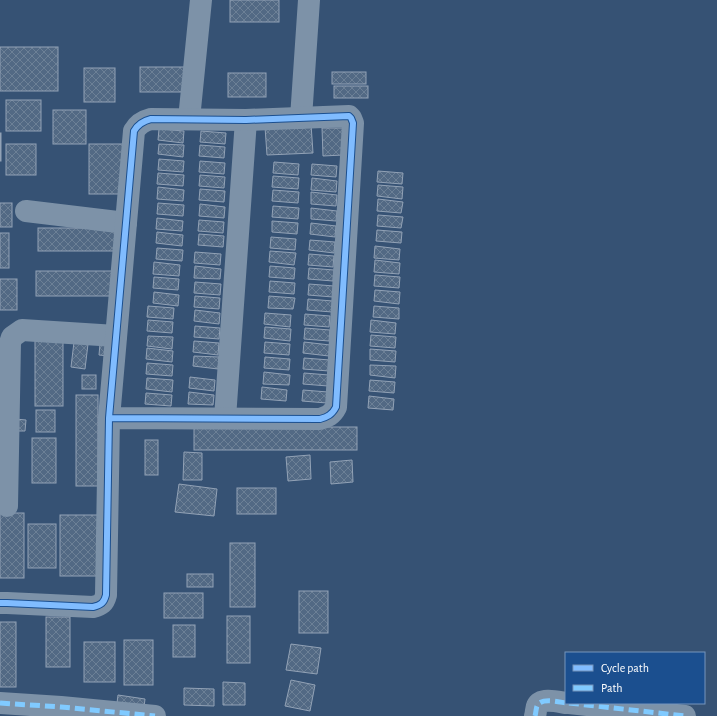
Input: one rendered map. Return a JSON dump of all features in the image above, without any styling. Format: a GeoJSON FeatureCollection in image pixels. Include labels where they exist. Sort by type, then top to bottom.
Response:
{"type":"FeatureCollection","features":[{"type":"Feature","properties":{"kind":"street"},"geometry":{"type":"LineString","coordinates":[[189,119],[201,0]]}},
{"type":"Feature","properties":{"kind":"street"},"geometry":{"type":"LineString","coordinates":[[302,118],[309,0]]}},
{"type":"Feature","properties":{"kind":"street"},"geometry":{"type":"LineString","coordinates":[[0,603],[93,607],[102,604],[106,595],[109,418],[134,131],[137,125],[145,120],[151,119],[246,120],[349,116],[353,123],[336,407],[333,412],[327,417],[320,419],[109,418]]}},
{"type":"Feature","properties":{"kind":"street"},"geometry":{"type":"LineString","coordinates":[[225,418],[246,120]]}},
{"type":"Feature","properties":{"kind":"street"},"geometry":{"type":"LineString","coordinates":[[26,211],[126,223]]}},
{"type":"Feature","properties":{"kind":"street"},"geometry":{"type":"LineString","coordinates":[[8,506],[9,368],[10,343],[12,338],[22,330],[116,336]]}},
{"type":"Feature","properties":{"kind":"street"},"geometry":{"type":"LineString","coordinates":[[535,716],[537,705],[540,702],[548,701],[565,703]]}},
{"type":"Feature","properties":{"kind":"street"},"geometry":{"type":"LineString","coordinates":[[0,703],[155,716]]}},
{"type":"Feature","properties":{"kind":"street"},"geometry":{"type":"LineString","coordinates":[[578,704],[686,716]]}},
{"type":"Feature","properties":{"kind":"building"},"geometry":{"type":"Polygon","coordinates":[[[230,0],[279,0],[279,22],[230,22],[230,0]]]}},
{"type":"Feature","properties":{"kind":"building"},"geometry":{"type":"Polygon","coordinates":[[[0,47],[58,47],[58,91],[0,91],[0,47]]]}},
{"type":"Feature","properties":{"kind":"building"},"geometry":{"type":"Polygon","coordinates":[[[140,67],[189,67],[189,92],[140,92],[140,67]]]}},
{"type":"Feature","properties":{"kind":"building"},"geometry":{"type":"Polygon","coordinates":[[[84,68],[115,68],[115,102],[84,102],[84,68]]]}},
{"type":"Feature","properties":{"kind":"building"},"geometry":{"type":"Polygon","coordinates":[[[332,72],[366,72],[366,84],[332,84],[332,72]]]}},
{"type":"Feature","properties":{"kind":"building"},"geometry":{"type":"Polygon","coordinates":[[[228,73],[266,73],[266,97],[228,97],[228,73]]]}},
{"type":"Feature","properties":{"kind":"building"},"geometry":{"type":"Polygon","coordinates":[[[334,86],[368,86],[368,98],[334,98],[334,86]]]}},
{"type":"Feature","properties":{"kind":"building"},"geometry":{"type":"Polygon","coordinates":[[[6,100],[41,100],[41,131],[6,131],[6,100]]]}},
{"type":"Feature","properties":{"kind":"building"},"geometry":{"type":"Polygon","coordinates":[[[53,110],[86,110],[86,144],[53,144],[53,110]]]}},
{"type":"Feature","properties":{"kind":"building"},"geometry":{"type":"Polygon","coordinates":[[[311,124],[313,153],[267,155],[265,127],[311,124]]]}},
{"type":"Feature","properties":{"kind":"building"},"geometry":{"type":"Polygon","coordinates":[[[322,128],[343,128],[343,155],[323,156],[322,128]]]}},
{"type":"Feature","properties":{"kind":"building"},"geometry":{"type":"Polygon","coordinates":[[[159,129],[184,131],[183,143],[158,140],[159,129]]]}},
{"type":"Feature","properties":{"kind":"building"},"geometry":{"type":"Polygon","coordinates":[[[201,131],[226,133],[225,144],[200,142],[201,131]]]}},
{"type":"Feature","properties":{"kind":"building"},"geometry":{"type":"Polygon","coordinates":[[[1,133],[1,161],[0,161],[1,133]]]}},
{"type":"Feature","properties":{"kind":"building"},"geometry":{"type":"Polygon","coordinates":[[[6,144],[36,144],[36,175],[6,175],[6,144]]]}},
{"type":"Feature","properties":{"kind":"building"},"geometry":{"type":"Polygon","coordinates":[[[89,144],[127,144],[127,194],[89,194],[89,144]]]}},
{"type":"Feature","properties":{"kind":"building"},"geometry":{"type":"Polygon","coordinates":[[[159,144],[184,145],[183,157],[158,154],[159,144]]]}},
{"type":"Feature","properties":{"kind":"building"},"geometry":{"type":"Polygon","coordinates":[[[200,145],[225,147],[224,158],[199,156],[200,145]]]}},
{"type":"Feature","properties":{"kind":"building"},"geometry":{"type":"Polygon","coordinates":[[[159,159],[184,161],[183,172],[158,170],[159,159]]]}},
{"type":"Feature","properties":{"kind":"building"},"geometry":{"type":"Polygon","coordinates":[[[200,161],[225,163],[224,174],[199,172],[200,161]]]}},
{"type":"Feature","properties":{"kind":"building"},"geometry":{"type":"Polygon","coordinates":[[[274,162],[299,164],[298,175],[273,173],[274,162]]]}},
{"type":"Feature","properties":{"kind":"building"},"geometry":{"type":"Polygon","coordinates":[[[312,164],[337,166],[336,177],[311,175],[312,164]]]}},
{"type":"Feature","properties":{"kind":"building"},"geometry":{"type":"Polygon","coordinates":[[[378,171],[403,173],[402,184],[377,182],[378,171]]]}},
{"type":"Feature","properties":{"kind":"building"},"geometry":{"type":"Polygon","coordinates":[[[158,173],[184,175],[183,186],[157,184],[158,173]]]}},
{"type":"Feature","properties":{"kind":"building"},"geometry":{"type":"Polygon","coordinates":[[[200,175],[225,177],[224,188],[199,186],[200,175]]]}},
{"type":"Feature","properties":{"kind":"building"},"geometry":{"type":"Polygon","coordinates":[[[273,176],[299,178],[298,189],[272,187],[273,176]]]}},
{"type":"Feature","properties":{"kind":"building"},"geometry":{"type":"Polygon","coordinates":[[[312,178],[337,181],[336,192],[311,190],[312,178]]]}},
{"type":"Feature","properties":{"kind":"building"},"geometry":{"type":"Polygon","coordinates":[[[378,185],[403,187],[402,199],[377,196],[378,185]]]}},
{"type":"Feature","properties":{"kind":"building"},"geometry":{"type":"Polygon","coordinates":[[[158,187],[184,190],[183,201],[157,199],[158,187]]]}},
{"type":"Feature","properties":{"kind":"building"},"geometry":{"type":"Polygon","coordinates":[[[200,189],[225,191],[224,202],[199,200],[200,189]]]}},
{"type":"Feature","properties":{"kind":"building"},"geometry":{"type":"Polygon","coordinates":[[[273,190],[299,192],[298,203],[272,201],[273,190]]]}},
{"type":"Feature","properties":{"kind":"building"},"geometry":{"type":"Polygon","coordinates":[[[311,192],[337,195],[336,206],[311,204],[311,192]]]}},
{"type":"Feature","properties":{"kind":"building"},"geometry":{"type":"Polygon","coordinates":[[[378,199],[403,202],[401,213],[377,211],[378,199]]]}},
{"type":"Feature","properties":{"kind":"building"},"geometry":{"type":"Polygon","coordinates":[[[0,203],[12,203],[12,227],[0,227],[0,203]]]}},
{"type":"Feature","properties":{"kind":"building"},"geometry":{"type":"Polygon","coordinates":[[[158,203],[184,205],[183,216],[157,214],[158,203]]]}},
{"type":"Feature","properties":{"kind":"building"},"geometry":{"type":"Polygon","coordinates":[[[200,204],[225,207],[224,218],[199,216],[200,204]]]}},
{"type":"Feature","properties":{"kind":"building"},"geometry":{"type":"Polygon","coordinates":[[[273,206],[299,208],[298,219],[272,217],[273,206]]]}},
{"type":"Feature","properties":{"kind":"building"},"geometry":{"type":"Polygon","coordinates":[[[311,208],[337,211],[336,221],[311,219],[311,208]]]}},
{"type":"Feature","properties":{"kind":"building"},"geometry":{"type":"Polygon","coordinates":[[[378,215],[403,217],[401,228],[377,226],[378,215]]]}},
{"type":"Feature","properties":{"kind":"building"},"geometry":{"type":"Polygon","coordinates":[[[157,218],[183,221],[182,231],[156,229],[157,218]]]}},
{"type":"Feature","properties":{"kind":"building"},"geometry":{"type":"Polygon","coordinates":[[[199,220],[224,222],[223,233],[198,231],[199,220]]]}},
{"type":"Feature","properties":{"kind":"building"},"geometry":{"type":"Polygon","coordinates":[[[272,221],[298,223],[297,234],[272,232],[272,221]]]}},
{"type":"Feature","properties":{"kind":"building"},"geometry":{"type":"Polygon","coordinates":[[[311,223],[336,226],[335,237],[310,234],[311,223]]]}},
{"type":"Feature","properties":{"kind":"building"},"geometry":{"type":"Polygon","coordinates":[[[38,228],[121,228],[121,251],[38,251],[38,228]]]}},
{"type":"Feature","properties":{"kind":"building"},"geometry":{"type":"Polygon","coordinates":[[[377,230],[402,232],[401,243],[376,241],[377,230]]]}},
{"type":"Feature","properties":{"kind":"building"},"geometry":{"type":"Polygon","coordinates":[[[157,232],[183,235],[182,246],[156,243],[157,232]]]}},
{"type":"Feature","properties":{"kind":"building"},"geometry":{"type":"Polygon","coordinates":[[[0,233],[9,233],[9,268],[0,268],[0,233]]]}},
{"type":"Feature","properties":{"kind":"building"},"geometry":{"type":"Polygon","coordinates":[[[199,234],[224,236],[223,247],[198,245],[199,234]]]}},
{"type":"Feature","properties":{"kind":"building"},"geometry":{"type":"Polygon","coordinates":[[[271,237],[296,239],[295,250],[270,248],[271,237]]]}},
{"type":"Feature","properties":{"kind":"building"},"geometry":{"type":"Polygon","coordinates":[[[310,240],[335,242],[334,253],[309,250],[310,240]]]}},
{"type":"Feature","properties":{"kind":"building"},"geometry":{"type":"Polygon","coordinates":[[[375,246],[400,249],[399,260],[374,258],[375,246]]]}},
{"type":"Feature","properties":{"kind":"building"},"geometry":{"type":"Polygon","coordinates":[[[157,248],[183,250],[182,261],[156,259],[157,248]]]}},
{"type":"Feature","properties":{"kind":"building"},"geometry":{"type":"Polygon","coordinates":[[[270,251],[296,253],[294,265],[269,262],[270,251]]]}},
{"type":"Feature","properties":{"kind":"building"},"geometry":{"type":"Polygon","coordinates":[[[195,252],[221,254],[220,265],[194,263],[195,252]]]}},
{"type":"Feature","properties":{"kind":"building"},"geometry":{"type":"Polygon","coordinates":[[[309,254],[334,256],[333,267],[308,265],[309,254]]]}},
{"type":"Feature","properties":{"kind":"building"},"geometry":{"type":"Polygon","coordinates":[[[375,260],[400,263],[399,274],[374,272],[375,260]]]}},
{"type":"Feature","properties":{"kind":"building"},"geometry":{"type":"Polygon","coordinates":[[[154,262],[180,265],[179,276],[153,274],[154,262]]]}},
{"type":"Feature","properties":{"kind":"building"},"geometry":{"type":"Polygon","coordinates":[[[195,266],[221,269],[220,279],[194,278],[195,266]]]}},
{"type":"Feature","properties":{"kind":"building"},"geometry":{"type":"Polygon","coordinates":[[[270,266],[295,268],[294,279],[269,277],[270,266]]]}},
{"type":"Feature","properties":{"kind":"building"},"geometry":{"type":"Polygon","coordinates":[[[309,268],[334,270],[333,281],[308,279],[309,268]]]}},
{"type":"Feature","properties":{"kind":"building"},"geometry":{"type":"Polygon","coordinates":[[[36,271],[117,271],[117,296],[36,296],[36,271]]]}},
{"type":"Feature","properties":{"kind":"building"},"geometry":{"type":"Polygon","coordinates":[[[375,275],[400,277],[399,288],[374,286],[375,275]]]}},
{"type":"Feature","properties":{"kind":"building"},"geometry":{"type":"Polygon","coordinates":[[[154,277],[179,279],[178,290],[153,288],[154,277]]]}},
{"type":"Feature","properties":{"kind":"building"},"geometry":{"type":"Polygon","coordinates":[[[0,279],[17,279],[17,310],[0,310],[0,279]]]}},
{"type":"Feature","properties":{"kind":"building"},"geometry":{"type":"Polygon","coordinates":[[[270,281],[295,283],[294,294],[269,292],[270,281]]]}},
{"type":"Feature","properties":{"kind":"building"},"geometry":{"type":"Polygon","coordinates":[[[195,282],[221,284],[220,295],[194,293],[195,282]]]}},
{"type":"Feature","properties":{"kind":"building"},"geometry":{"type":"Polygon","coordinates":[[[309,284],[334,286],[333,297],[308,295],[309,284]]]}},
{"type":"Feature","properties":{"kind":"building"},"geometry":{"type":"Polygon","coordinates":[[[375,290],[400,292],[399,304],[374,301],[375,290]]]}},
{"type":"Feature","properties":{"kind":"building"},"geometry":{"type":"Polygon","coordinates":[[[154,292],[179,295],[178,306],[153,303],[154,292]]]}},
{"type":"Feature","properties":{"kind":"building"},"geometry":{"type":"Polygon","coordinates":[[[195,296],[220,298],[219,309],[194,307],[195,296]]]}},
{"type":"Feature","properties":{"kind":"building"},"geometry":{"type":"Polygon","coordinates":[[[269,296],[295,298],[293,309],[268,308],[269,296]]]}},
{"type":"Feature","properties":{"kind":"building"},"geometry":{"type":"Polygon","coordinates":[[[308,299],[333,301],[332,312],[307,310],[308,299]]]}},
{"type":"Feature","properties":{"kind":"building"},"geometry":{"type":"Polygon","coordinates":[[[148,306],[174,308],[173,319],[147,317],[148,306]]]}},
{"type":"Feature","properties":{"kind":"building"},"geometry":{"type":"Polygon","coordinates":[[[374,306],[399,308],[399,319],[373,317],[374,306]]]}},
{"type":"Feature","properties":{"kind":"building"},"geometry":{"type":"Polygon","coordinates":[[[195,310],[220,313],[219,324],[194,321],[195,310]]]}},
{"type":"Feature","properties":{"kind":"building"},"geometry":{"type":"Polygon","coordinates":[[[265,313],[291,315],[290,327],[264,324],[265,313]]]}},
{"type":"Feature","properties":{"kind":"building"},"geometry":{"type":"Polygon","coordinates":[[[305,314],[330,316],[329,327],[304,325],[305,314]]]}},
{"type":"Feature","properties":{"kind":"building"},"geometry":{"type":"Polygon","coordinates":[[[148,320],[173,322],[172,333],[147,331],[148,320]]]}},
{"type":"Feature","properties":{"kind":"building"},"geometry":{"type":"Polygon","coordinates":[[[371,320],[396,323],[395,334],[370,332],[371,320]]]}},
{"type":"Feature","properties":{"kind":"building"},"geometry":{"type":"Polygon","coordinates":[[[195,326],[220,328],[219,339],[194,337],[195,326]]]}},
{"type":"Feature","properties":{"kind":"building"},"geometry":{"type":"Polygon","coordinates":[[[265,327],[291,329],[290,341],[264,338],[265,327]]]}},
{"type":"Feature","properties":{"kind":"building"},"geometry":{"type":"Polygon","coordinates":[[[305,328],[330,330],[329,341],[304,339],[305,328]]]}},
{"type":"Feature","properties":{"kind":"building"},"geometry":{"type":"Polygon","coordinates":[[[35,334],[63,334],[63,406],[35,406],[35,334]]]}},
{"type":"Feature","properties":{"kind":"building"},"geometry":{"type":"Polygon","coordinates":[[[371,335],[396,337],[395,348],[370,346],[371,335]]]}},
{"type":"Feature","properties":{"kind":"building"},"geometry":{"type":"Polygon","coordinates":[[[148,336],[173,337],[172,349],[147,346],[148,336]]]}},
{"type":"Feature","properties":{"kind":"building"},"geometry":{"type":"Polygon","coordinates":[[[194,341],[219,343],[218,355],[193,352],[194,341]]]}},
{"type":"Feature","properties":{"kind":"building"},"geometry":{"type":"Polygon","coordinates":[[[74,342],[88,344],[85,369],[71,367],[74,342]]]}},
{"type":"Feature","properties":{"kind":"building"},"geometry":{"type":"Polygon","coordinates":[[[265,342],[290,344],[289,355],[264,353],[265,342]]]}},
{"type":"Feature","properties":{"kind":"building"},"geometry":{"type":"Polygon","coordinates":[[[304,342],[330,345],[329,356],[303,353],[304,342]]]}},
{"type":"Feature","properties":{"kind":"building"},"geometry":{"type":"Polygon","coordinates":[[[100,344],[110,345],[109,356],[99,355],[100,344]]]}},
{"type":"Feature","properties":{"kind":"building"},"geometry":{"type":"Polygon","coordinates":[[[147,348],[173,351],[172,362],[146,359],[147,348]]]}},
{"type":"Feature","properties":{"kind":"building"},"geometry":{"type":"Polygon","coordinates":[[[370,349],[396,351],[395,362],[370,360],[370,349]]]}},
{"type":"Feature","properties":{"kind":"building"},"geometry":{"type":"Polygon","coordinates":[[[194,356],[219,357],[218,369],[193,366],[194,356]]]}},
{"type":"Feature","properties":{"kind":"building"},"geometry":{"type":"Polygon","coordinates":[[[265,357],[290,359],[289,370],[264,368],[265,357]]]}},
{"type":"Feature","properties":{"kind":"building"},"geometry":{"type":"Polygon","coordinates":[[[304,358],[330,360],[329,371],[303,369],[304,358]]]}},
{"type":"Feature","properties":{"kind":"building"},"geometry":{"type":"Polygon","coordinates":[[[147,363],[173,365],[172,376],[146,374],[147,363]]]}},
{"type":"Feature","properties":{"kind":"building"},"geometry":{"type":"Polygon","coordinates":[[[370,365],[396,366],[395,378],[370,375],[370,365]]]}},
{"type":"Feature","properties":{"kind":"building"},"geometry":{"type":"Polygon","coordinates":[[[264,372],[290,375],[289,385],[263,384],[264,372]]]}},
{"type":"Feature","properties":{"kind":"building"},"geometry":{"type":"Polygon","coordinates":[[[304,373],[329,375],[328,386],[303,384],[304,373]]]}},
{"type":"Feature","properties":{"kind":"building"},"geometry":{"type":"Polygon","coordinates":[[[82,375],[96,375],[96,389],[82,389],[82,375]]]}},
{"type":"Feature","properties":{"kind":"building"},"geometry":{"type":"Polygon","coordinates":[[[190,377],[215,380],[214,391],[189,388],[190,377]]]}},
{"type":"Feature","properties":{"kind":"building"},"geometry":{"type":"Polygon","coordinates":[[[147,378],[173,380],[172,392],[146,389],[147,378]]]}},
{"type":"Feature","properties":{"kind":"building"},"geometry":{"type":"Polygon","coordinates":[[[370,380],[395,382],[394,393],[369,391],[370,380]]]}},
{"type":"Feature","properties":{"kind":"building"},"geometry":{"type":"Polygon","coordinates":[[[262,387],[287,390],[286,401],[261,399],[262,387]]]}},
{"type":"Feature","properties":{"kind":"building"},"geometry":{"type":"Polygon","coordinates":[[[303,390],[328,392],[327,403],[302,401],[303,390]]]}},
{"type":"Feature","properties":{"kind":"building"},"geometry":{"type":"Polygon","coordinates":[[[189,392],[214,395],[213,405],[188,404],[189,392]]]}},
{"type":"Feature","properties":{"kind":"building"},"geometry":{"type":"Polygon","coordinates":[[[146,393],[172,395],[171,406],[145,404],[146,393]]]}},
{"type":"Feature","properties":{"kind":"building"},"geometry":{"type":"Polygon","coordinates":[[[76,395],[98,395],[98,486],[76,486],[76,395]]]}},
{"type":"Feature","properties":{"kind":"building"},"geometry":{"type":"Polygon","coordinates":[[[369,396],[394,399],[393,410],[368,408],[369,396]]]}},
{"type":"Feature","properties":{"kind":"building"},"geometry":{"type":"Polygon","coordinates":[[[36,410],[55,410],[55,432],[36,432],[36,410]]]}},
{"type":"Feature","properties":{"kind":"building"},"geometry":{"type":"Polygon","coordinates":[[[15,419],[26,420],[25,431],[15,431],[15,419]]]}},
{"type":"Feature","properties":{"kind":"building"},"geometry":{"type":"Polygon","coordinates":[[[194,427],[357,427],[357,450],[194,450],[194,427]]]}},
{"type":"Feature","properties":{"kind":"building"},"geometry":{"type":"Polygon","coordinates":[[[32,438],[56,438],[56,483],[32,483],[32,438]]]}},
{"type":"Feature","properties":{"kind":"building"},"geometry":{"type":"Polygon","coordinates":[[[145,440],[158,440],[158,475],[145,475],[145,440]]]}},
{"type":"Feature","properties":{"kind":"building"},"geometry":{"type":"Polygon","coordinates":[[[184,452],[202,453],[202,480],[183,480],[184,452]]]}},
{"type":"Feature","properties":{"kind":"building"},"geometry":{"type":"Polygon","coordinates":[[[310,455],[311,479],[288,481],[286,457],[310,455]]]}},
{"type":"Feature","properties":{"kind":"building"},"geometry":{"type":"Polygon","coordinates":[[[352,460],[353,482],[331,484],[330,462],[352,460]]]}},
{"type":"Feature","properties":{"kind":"building"},"geometry":{"type":"Polygon","coordinates":[[[179,484],[217,489],[214,516],[175,512],[179,484]]]}},
{"type":"Feature","properties":{"kind":"building"},"geometry":{"type":"Polygon","coordinates":[[[237,488],[276,488],[276,514],[237,514],[237,488]]]}},
{"type":"Feature","properties":{"kind":"building"},"geometry":{"type":"Polygon","coordinates":[[[0,513],[24,513],[24,578],[0,578],[0,513]]]}},
{"type":"Feature","properties":{"kind":"building"},"geometry":{"type":"Polygon","coordinates":[[[60,515],[100,515],[100,576],[60,576],[60,515]]]}},
{"type":"Feature","properties":{"kind":"building"},"geometry":{"type":"Polygon","coordinates":[[[28,524],[56,524],[56,568],[28,568],[28,524]]]}},
{"type":"Feature","properties":{"kind":"building"},"geometry":{"type":"Polygon","coordinates":[[[230,543],[255,543],[255,607],[230,607],[230,543]]]}},
{"type":"Feature","properties":{"kind":"building"},"geometry":{"type":"Polygon","coordinates":[[[187,574],[213,574],[213,587],[187,587],[187,574]]]}},
{"type":"Feature","properties":{"kind":"building"},"geometry":{"type":"Polygon","coordinates":[[[299,591],[328,591],[328,633],[299,633],[299,591]]]}},
{"type":"Feature","properties":{"kind":"building"},"geometry":{"type":"Polygon","coordinates":[[[164,593],[203,593],[203,618],[164,618],[164,593]]]}},
{"type":"Feature","properties":{"kind":"building"},"geometry":{"type":"Polygon","coordinates":[[[227,616],[250,616],[250,663],[227,663],[227,616]]]}},
{"type":"Feature","properties":{"kind":"building"},"geometry":{"type":"Polygon","coordinates":[[[46,617],[70,617],[70,667],[46,667],[46,617]]]}},
{"type":"Feature","properties":{"kind":"building"},"geometry":{"type":"Polygon","coordinates":[[[0,622],[16,622],[16,687],[0,687],[0,622]]]}},
{"type":"Feature","properties":{"kind":"building"},"geometry":{"type":"Polygon","coordinates":[[[173,625],[195,625],[195,657],[173,657],[173,625]]]}},
{"type":"Feature","properties":{"kind":"building"},"geometry":{"type":"Polygon","coordinates":[[[124,640],[153,640],[153,685],[124,685],[124,640]]]}},
{"type":"Feature","properties":{"kind":"building"},"geometry":{"type":"Polygon","coordinates":[[[84,642],[115,642],[115,682],[84,682],[84,642]]]}},
{"type":"Feature","properties":{"kind":"building"},"geometry":{"type":"Polygon","coordinates":[[[291,644],[321,648],[317,674],[286,670],[291,644]]]}},
{"type":"Feature","properties":{"kind":"building"},"geometry":{"type":"Polygon","coordinates":[[[291,680],[315,685],[310,711],[285,706],[291,680]]]}},
{"type":"Feature","properties":{"kind":"building"},"geometry":{"type":"Polygon","coordinates":[[[223,682],[245,683],[245,705],[223,705],[223,682]]]}},
{"type":"Feature","properties":{"kind":"building"},"geometry":{"type":"Polygon","coordinates":[[[184,688],[214,689],[214,706],[184,705],[184,688]]]}},
{"type":"Feature","properties":{"kind":"building"},"geometry":{"type":"Polygon","coordinates":[[[118,695],[145,699],[144,707],[117,703],[118,695]]]}},
{"type":"Feature","properties":{"kind":"marked path"},"geometry":{"type":"LineString","coordinates":[[535,716],[539,703],[546,701],[565,703]]}},
{"type":"Feature","properties":{"kind":"marked path"},"geometry":{"type":"LineString","coordinates":[[0,703],[155,716]]}},
{"type":"Feature","properties":{"kind":"marked path"},"geometry":{"type":"LineString","coordinates":[[578,704],[685,716]]}},
{"type":"Feature","properties":{"kind":"cycle path"},"geometry":{"type":"LineString","coordinates":[[0,603],[93,607],[102,603],[106,595],[109,418],[134,131],[137,126],[151,119],[246,120],[349,116],[353,123],[336,407],[333,412],[320,419],[109,418]]}}]}
